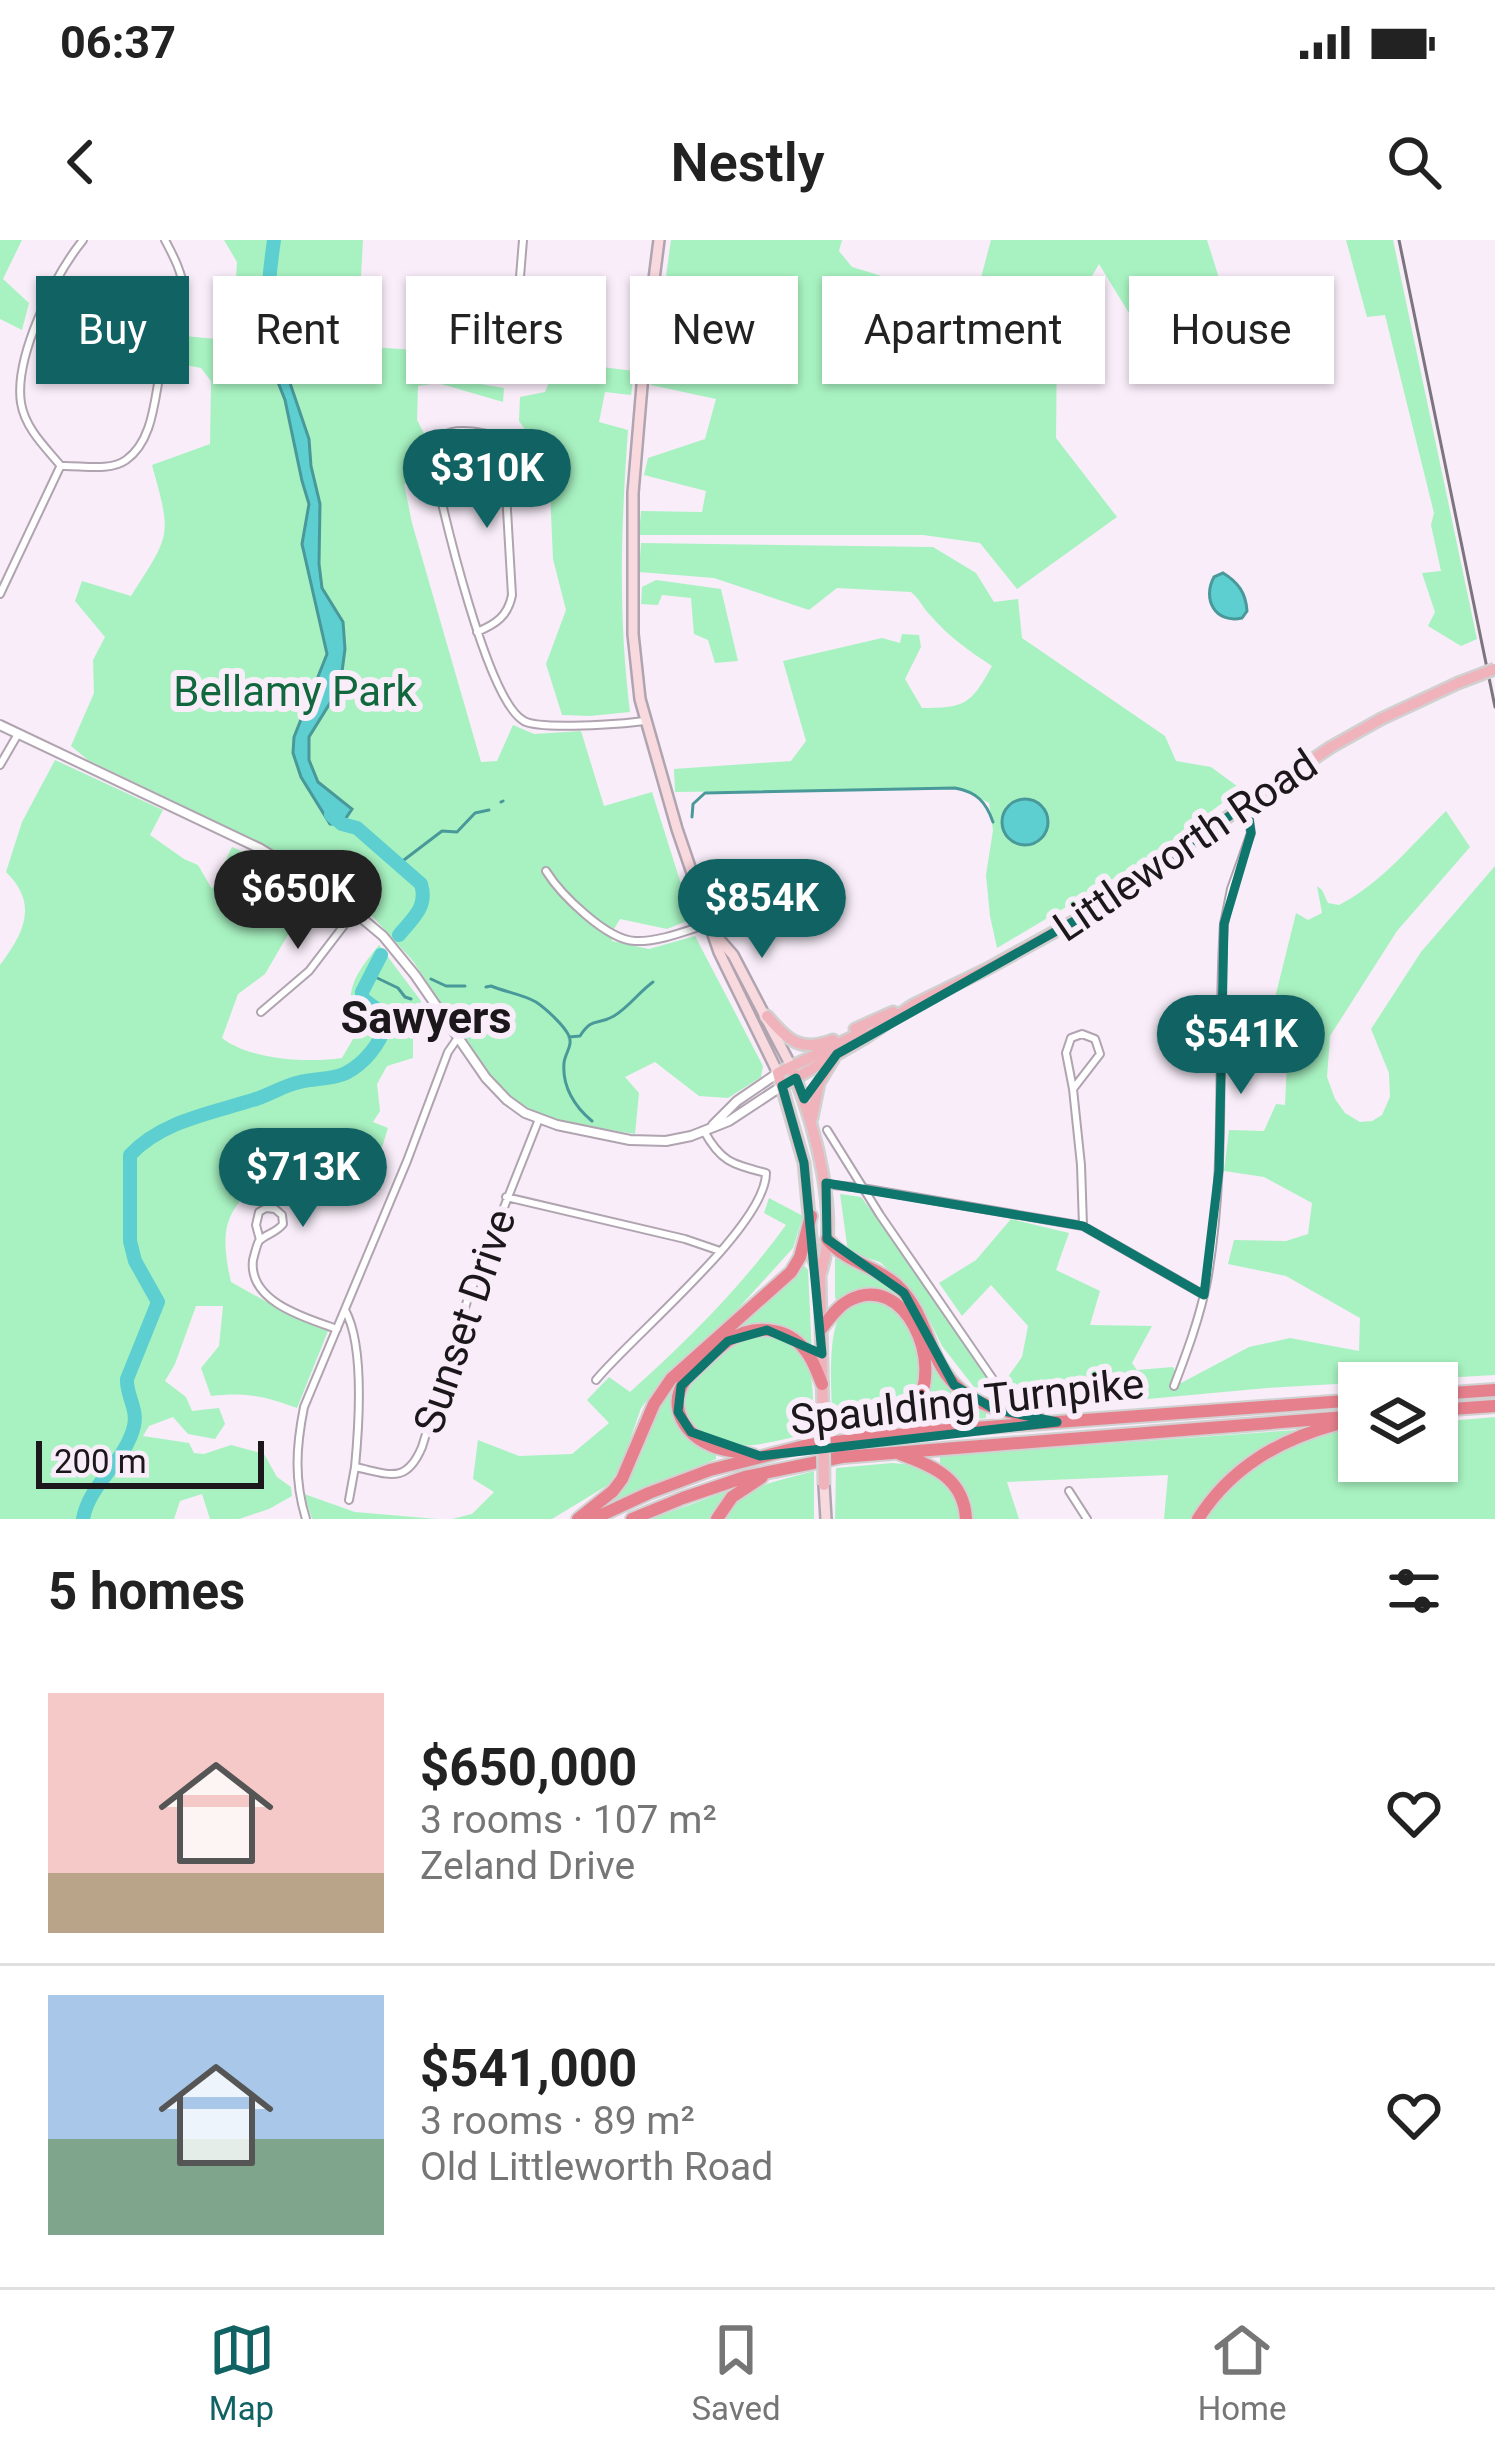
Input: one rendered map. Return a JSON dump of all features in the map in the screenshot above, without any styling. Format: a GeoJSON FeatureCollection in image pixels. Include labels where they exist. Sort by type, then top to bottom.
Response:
{"type":"FeatureCollection","features":[{"type":"Feature","properties":{"kind":"highway"},"geometry":{"type":"LineString","coordinates":[[578,1519],[622,1479],[654,1404],[671,1379],[791,1272],[811,1216]]}},
{"type":"Feature","properties":{"kind":"highway"},"geometry":{"type":"LineString","coordinates":[[827,1239],[842,1256],[882,1274],[904,1293],[921,1317],[940,1364],[964,1393],[998,1411],[1057,1422]]}},
{"type":"Feature","properties":{"kind":"highway"},"geometry":{"type":"LineString","coordinates":[[822,1328],[850,1299],[883,1296],[908,1314],[922,1352],[926,1383],[914,1407],[897,1420],[854,1438]]}},
{"type":"Feature","properties":{"kind":"highway"},"geometry":{"type":"LineString","coordinates":[[760,1456],[715,1447],[691,1432],[676,1402],[686,1379],[728,1341],[767,1330],[805,1348],[822,1384]]}},
{"type":"Feature","properties":{"kind":"highway"},"geometry":{"type":"LineString","coordinates":[[1458,1393],[1495,1390]]}},
{"type":"Feature","properties":{"kind":"highway","name":"Spaulding Turnpike"},"geometry":{"type":"LineString","coordinates":[[593,1519],[686,1479],[760,1456],[854,1438],[1338,1402]]}},
{"type":"Feature","properties":{"kind":"highway"},"geometry":{"type":"LineString","coordinates":[[1458,1409],[1495,1406]]}},
{"type":"Feature","properties":{"kind":"highway","name":"Spaulding Turnpike"},"geometry":{"type":"LineString","coordinates":[[632,1519],[697,1492],[842,1457],[1338,1419]]}},
{"type":"Feature","properties":{"kind":"highway"},"geometry":{"type":"LineString","coordinates":[[1198,1519],[1222,1488],[1256,1458],[1307,1432],[1338,1423]]}},
{"type":"Feature","properties":{"kind":"highway"},"geometry":{"type":"LineString","coordinates":[[892,1451],[945,1474],[963,1500],[966,1519]]}},
{"type":"Feature","properties":{"kind":"highway"},"geometry":{"type":"LineString","coordinates":[[717,1519],[732,1497],[773,1470]]}},
{"type":"Feature","properties":{"kind":"main road"},"geometry":{"type":"LineString","coordinates":[[659,240],[643,370],[632,538],[633,634],[644,721],[676,830],[729,974],[780,1080],[804,1163],[813,1258],[820,1275],[826,1519]]}},
{"type":"Feature","properties":{"kind":"main road","name":"Littleworth Road"},"geometry":{"type":"LineString","coordinates":[[794,1072],[837,1054],[913,1005],[1076,920],[1358,731],[1495,669]]}},
{"type":"Feature","properties":{"kind":"main road"},"geometry":{"type":"LineString","coordinates":[[716,935],[734,955],[767,1016],[812,1122],[824,1184],[827,1239],[820,1275]]}},
{"type":"Feature","properties":{"kind":"main road"},"geometry":{"type":"LineString","coordinates":[[767,1016],[793,1041],[814,1046],[913,1005]]}},
{"type":"Feature","properties":{"kind":"main road","name":"Littleworth Road"},"geometry":{"type":"LineString","coordinates":[[780,1080],[878,1027]]}},
{"type":"Feature","properties":{"kind":"main road"},"geometry":{"type":"LineString","coordinates":[[812,1122],[819,1083],[837,1054]]}},
{"type":"Feature","properties":{"kind":"street"},"geometry":{"type":"LineString","coordinates":[[61,466],[26,418],[21,389],[41,310],[82,240]]}},
{"type":"Feature","properties":{"kind":"street"},"geometry":{"type":"LineString","coordinates":[[61,466],[110,466],[127,460],[138,447],[155,405],[162,361],[184,295],[181,275],[165,240]]}},
{"type":"Feature","properties":{"kind":"street"},"geometry":{"type":"LineString","coordinates":[[520,276],[523,240]]}},
{"type":"Feature","properties":{"kind":"street"},"geometry":{"type":"LineString","coordinates":[[478,632],[502,618],[512,595],[505,494],[507,438],[459,430],[442,437],[434,450],[435,476],[478,632],[508,704],[519,718],[545,726],[644,721]]}},
{"type":"Feature","properties":{"kind":"street"},"geometry":{"type":"LineString","coordinates":[[0,594],[61,466]]}},
{"type":"Feature","properties":{"kind":"street"},"geometry":{"type":"LineString","coordinates":[[0,725],[272,854],[311,878],[383,936],[457,1040],[507,1100],[538,1119],[643,1142],[678,1139],[708,1128],[737,1101],[780,1080]]}},
{"type":"Feature","properties":{"kind":"street"},"geometry":{"type":"LineString","coordinates":[[0,765],[18,734]]}},
{"type":"Feature","properties":{"kind":"street"},"geometry":{"type":"LineString","coordinates":[[1174,1386],[1204,1295],[1220,1170],[1224,924],[1234,877],[1251,833],[1247,804]]}},
{"type":"Feature","properties":{"kind":"street"},"geometry":{"type":"LineString","coordinates":[[546,872],[615,937],[635,941],[711,923]]}},
{"type":"Feature","properties":{"kind":"street"},"geometry":{"type":"LineString","coordinates":[[261,1012],[309,971],[356,911]]}},
{"type":"Feature","properties":{"kind":"street"},"geometry":{"type":"LineString","coordinates":[[1073,1089],[1100,1054],[1098,1042],[1089,1036],[1075,1035],[1068,1043],[1066,1064],[1081,1165],[1083,1226]]}},
{"type":"Feature","properties":{"kind":"street"},"geometry":{"type":"LineString","coordinates":[[305,1519],[297,1484],[296,1444],[304,1407],[448,1052],[457,1040]]}},
{"type":"Feature","properties":{"kind":"street","name":"Sunset Drive"},"geometry":{"type":"LineString","coordinates":[[355,1466],[399,1474],[415,1464],[468,1298],[538,1119]]}},
{"type":"Feature","properties":{"kind":"street"},"geometry":{"type":"LineString","coordinates":[[596,1380],[719,1251],[748,1216],[768,1177],[727,1161],[714,1149],[708,1128]]}},
{"type":"Feature","properties":{"kind":"street"},"geometry":{"type":"LineString","coordinates":[[827,1130],[997,1385]]}},
{"type":"Feature","properties":{"kind":"street"},"geometry":{"type":"LineString","coordinates":[[824,1184],[1083,1226],[1204,1295]]}},
{"type":"Feature","properties":{"kind":"street"},"geometry":{"type":"LineString","coordinates":[[506,1197],[719,1251]]}},
{"type":"Feature","properties":{"kind":"street"},"geometry":{"type":"LineString","coordinates":[[260,1240],[283,1225],[275,1209],[259,1212],[256,1225],[260,1240],[252,1265],[262,1291],[277,1303],[337,1329]]}},
{"type":"Feature","properties":{"kind":"street","name":"Sunset Drive"},"geometry":{"type":"LineString","coordinates":[[345,1310],[356,1341],[358,1423],[349,1500]]}},
{"type":"Feature","properties":{"kind":"street"},"geometry":{"type":"LineString","coordinates":[[1069,1491],[1088,1519]]}},
{"type":"Feature","properties":{"kind":"highlighted area"},"geometry":{"type":"Polygon","coordinates":[[[1247,804],[1251,833],[1224,924],[1219,1170],[1204,1295],[1083,1226],[826,1183],[827,1239],[904,1293],[954,1385],[994,1409],[1057,1422],[760,1456],[691,1432],[678,1412],[681,1386],[728,1341],[767,1330],[822,1354],[804,1163],[782,1086],[796,1078],[804,1099],[837,1054],[1076,920],[1247,804]]]}},
{"type":"Feature","properties":{"kind":"green space"},"geometry":{"type":"Polygon","coordinates":[[[0,240],[22,240],[3,279],[29,303],[22,330],[0,319],[0,240]]]}},
{"type":"Feature","properties":{"kind":"green space","name":"Bellamy Park"},"geometry":{"type":"Polygon","coordinates":[[[224,240],[363,240],[361,276],[236,276],[237,262],[224,240]]]}},
{"type":"Feature","properties":{"kind":"green space"},"geometry":{"type":"Polygon","coordinates":[[[671,240],[842,240],[839,251],[852,267],[882,276],[822,276],[822,384],[1057,384],[1056,438],[1117,517],[1017,589],[980,543],[923,535],[639,535],[641,511],[702,512],[706,491],[644,475],[648,458],[705,439],[716,399],[651,384],[798,384],[798,276],[666,276],[671,240]]]}},
{"type":"Feature","properties":{"kind":"green space"},"geometry":{"type":"Polygon","coordinates":[[[991,240],[1207,240],[1218,276],[1129,276],[1129,313],[1099,264],[1092,276],[981,276],[991,240]]]}},
{"type":"Feature","properties":{"kind":"green space"},"geometry":{"type":"Polygon","coordinates":[[[1346,240],[1393,240],[1477,639],[1461,646],[1428,626],[1435,612],[1422,573],[1441,571],[1431,525],[1434,513],[1385,315],[1367,317],[1346,240]]]}},
{"type":"Feature","properties":{"kind":"green space","name":"Bellamy Park"},"geometry":{"type":"Polygon","coordinates":[[[189,336],[213,339],[213,384],[382,384],[382,348],[406,349],[406,384],[431,384],[418,386],[417,420],[428,441],[424,472],[404,484],[481,762],[497,761],[513,725],[534,734],[581,731],[604,806],[652,792],[692,919],[667,929],[620,919],[611,927],[612,941],[649,949],[695,936],[763,1066],[761,1077],[728,1098],[699,1096],[655,1062],[625,1077],[639,1093],[635,1134],[537,1113],[510,1097],[487,1072],[413,961],[374,918],[318,871],[88,760],[71,746],[94,693],[93,660],[105,637],[75,601],[82,581],[131,596],[164,534],[163,507],[152,465],[210,444],[211,381],[201,368],[189,366],[189,336]]]}},
{"type":"Feature","properties":{"kind":"green space"},"geometry":{"type":"Polygon","coordinates":[[[606,368],[630,370],[631,395],[605,392],[599,422],[628,430],[622,571],[630,712],[562,715],[546,664],[566,610],[553,559],[549,469],[539,438],[519,421],[520,397],[545,392],[548,384],[606,384],[606,368]]]}},
{"type":"Feature","properties":{"kind":"green space","name":"Bellamy Park"},"geometry":{"type":"Polygon","coordinates":[[[441,384],[504,388],[503,402],[441,384]]]}},
{"type":"Feature","properties":{"kind":"green space"},"geometry":{"type":"Polygon","coordinates":[[[641,543],[933,547],[976,573],[994,602],[1018,599],[1022,638],[1165,736],[1176,761],[1211,767],[1241,789],[1150,857],[997,948],[986,875],[993,830],[989,803],[961,789],[675,792],[674,769],[791,761],[806,741],[783,661],[882,638],[900,643],[902,634],[919,635],[921,647],[905,679],[922,708],[966,701],[992,666],[944,630],[911,592],[837,588],[809,610],[714,578],[639,572],[641,543]]]}},
{"type":"Feature","properties":{"kind":"green space"},"geometry":{"type":"Polygon","coordinates":[[[656,580],[721,589],[738,661],[715,663],[708,640],[694,634],[691,598],[662,595],[658,605],[641,604],[642,587],[656,580]]]}},
{"type":"Feature","properties":{"kind":"green space"},"geometry":{"type":"Polygon","coordinates":[[[55,760],[163,810],[150,835],[198,865],[212,889],[232,847],[265,861],[263,899],[296,921],[265,974],[238,994],[222,1038],[248,1051],[280,1058],[342,1058],[357,1032],[351,1006],[353,985],[379,945],[421,1001],[413,1026],[413,1058],[387,1066],[377,1084],[380,1111],[373,1122],[388,1128],[379,1157],[363,1156],[337,1190],[305,1173],[273,1167],[230,1217],[225,1244],[231,1282],[328,1331],[297,1408],[255,1396],[211,1396],[201,1368],[219,1346],[223,1306],[196,1306],[165,1381],[186,1397],[192,1411],[219,1408],[225,1424],[215,1439],[188,1434],[173,1417],[149,1426],[143,1436],[189,1443],[194,1453],[231,1445],[264,1454],[277,1477],[291,1487],[292,1496],[239,1519],[210,1519],[202,1494],[180,1501],[174,1519],[0,1519],[0,965],[21,930],[25,907],[6,872],[22,822],[55,760]]]}},
{"type":"Feature","properties":{"kind":"green space"},"geometry":{"type":"Polygon","coordinates":[[[1446,811],[1470,847],[1397,931],[1330,1036],[1327,1077],[1345,1113],[1360,1122],[1382,1115],[1390,1097],[1389,1073],[1371,1029],[1421,952],[1495,866],[1495,1375],[1458,1377],[1458,1362],[1338,1362],[1338,1384],[1137,1400],[1081,1387],[1002,1392],[974,1387],[903,1283],[880,1262],[848,1252],[840,1194],[861,1197],[990,1383],[1000,1388],[1022,1357],[1028,1326],[991,1285],[962,1316],[939,1283],[976,1260],[1011,1219],[1069,1233],[1056,1270],[1100,1291],[1090,1325],[1152,1326],[1132,1363],[1137,1370],[1173,1367],[1181,1383],[1249,1347],[1290,1338],[1359,1351],[1360,1318],[1286,1276],[1228,1264],[1234,1240],[1286,1241],[1308,1234],[1312,1203],[1264,1177],[1224,1171],[1229,1130],[1264,1131],[1276,1104],[1285,1105],[1287,1061],[1301,1054],[1306,1036],[1269,1022],[1296,913],[1308,920],[1322,913],[1317,886],[1328,903],[1339,905],[1382,875],[1446,811]]]}},
{"type":"Feature","properties":{"kind":"green space"},"geometry":{"type":"Polygon","coordinates":[[[769,1198],[803,1216],[793,1248],[735,1312],[667,1374],[641,1408],[621,1466],[608,1485],[552,1519],[452,1519],[472,1514],[494,1492],[473,1479],[478,1440],[519,1456],[572,1454],[609,1423],[587,1400],[609,1377],[630,1392],[732,1292],[786,1225],[764,1213],[769,1198]]]}},
{"type":"Feature","properties":{"kind":"green space"},"geometry":{"type":"Polygon","coordinates":[[[835,1258],[868,1270],[904,1296],[933,1356],[986,1411],[986,1418],[903,1425],[923,1402],[929,1382],[927,1353],[916,1321],[908,1308],[888,1294],[840,1302],[835,1298],[835,1258]]]}},
{"type":"Feature","properties":{"kind":"green space"},"geometry":{"type":"Polygon","coordinates":[[[802,1263],[808,1270],[812,1355],[801,1343],[752,1329],[686,1376],[675,1414],[716,1452],[716,1459],[611,1502],[630,1476],[670,1388],[802,1263]]]}},
{"type":"Feature","properties":{"kind":"green space"},"geometry":{"type":"Polygon","coordinates":[[[876,1298],[903,1314],[923,1365],[920,1394],[893,1419],[835,1430],[831,1375],[836,1325],[848,1306],[876,1298]]]}},
{"type":"Feature","properties":{"kind":"green space"},"geometry":{"type":"Polygon","coordinates":[[[756,1336],[777,1338],[802,1354],[812,1381],[813,1433],[755,1445],[712,1441],[697,1432],[683,1411],[687,1387],[730,1347],[756,1336]]]}},
{"type":"Feature","properties":{"kind":"green space"},"geometry":{"type":"Polygon","coordinates":[[[1495,1417],[1495,1519],[1204,1519],[1253,1468],[1291,1445],[1334,1431],[1338,1431],[1338,1482],[1458,1482],[1458,1420],[1495,1417]]]}},
{"type":"Feature","properties":{"kind":"green space"},"geometry":{"type":"Polygon","coordinates":[[[1295,1430],[1194,1519],[1164,1519],[1168,1475],[1007,1482],[1019,1519],[972,1519],[962,1488],[940,1463],[940,1456],[1295,1430]]]}},
{"type":"Feature","properties":{"kind":"green space"},"geometry":{"type":"Polygon","coordinates":[[[917,1465],[952,1487],[963,1519],[835,1519],[836,1468],[917,1465]]]}},
{"type":"Feature","properties":{"kind":"green space"},"geometry":{"type":"Polygon","coordinates":[[[814,1471],[814,1519],[721,1519],[751,1491],[814,1471]]]}},
{"type":"Feature","properties":{"kind":"green space"},"geometry":{"type":"Polygon","coordinates":[[[730,1490],[714,1519],[651,1519],[730,1490]]]}},
{"type":"Feature","properties":{"kind":"green space"},"geometry":{"type":"Polygon","coordinates":[[[304,1494],[355,1512],[437,1519],[312,1519],[304,1494]]]}},
{"type":"Feature","properties":{"kind":"water"},"geometry":{"type":"Polygon","coordinates":[[[279,384],[290,384],[309,439],[320,504],[322,588],[343,622],[340,687],[309,737],[309,760],[318,782],[352,809],[342,824],[330,824],[301,777],[293,753],[294,737],[327,654],[302,544],[309,504],[279,384]]]}},
{"type":"Feature","properties":{"kind":"water"},"geometry":{"type":"Polygon","coordinates":[[[1223,573],[1243,593],[1247,611],[1242,618],[1225,617],[1210,601],[1214,577],[1223,573]]]}},
{"type":"Feature","properties":{"kind":"water"},"geometry":{"type":"Polygon","coordinates":[[[1025,799],[1041,806],[1048,822],[1041,838],[1025,845],[1009,838],[1002,822],[1009,806],[1025,799]]]}},
{"type":"Feature","properties":{"kind":"waterway"},"geometry":{"type":"LineString","coordinates":[[270,276],[274,240]]}},
{"type":"Feature","properties":{"kind":"waterway"},"geometry":{"type":"LineString","coordinates":[[692,817],[693,804],[705,793],[955,788],[980,799],[993,822]]}},
{"type":"Feature","properties":{"kind":"waterway"},"geometry":{"type":"LineString","coordinates":[[400,863],[442,831],[457,832],[475,813],[489,810]]}},
{"type":"Feature","properties":{"kind":"waterway"},"geometry":{"type":"LineString","coordinates":[[331,815],[357,828],[421,884],[421,906],[399,935]]}},
{"type":"Feature","properties":{"kind":"waterway"},"geometry":{"type":"LineString","coordinates":[[83,1519],[92,1495],[130,1439],[135,1420],[127,1379],[158,1302],[135,1261],[130,1241],[130,1155],[158,1133],[189,1119],[294,1083],[341,1075],[359,1064],[376,1046],[386,1024],[378,1010],[362,998],[381,955]]}},
{"type":"Feature","properties":{"kind":"waterway"},"geometry":{"type":"LineString","coordinates":[[371,975],[411,999]]}},
{"type":"Feature","properties":{"kind":"waterway"},"geometry":{"type":"LineString","coordinates":[[431,979],[446,986],[465,986]]}},
{"type":"Feature","properties":{"kind":"waterway"},"geometry":{"type":"LineString","coordinates":[[569,1037],[580,1036],[592,1024],[614,1016],[653,982]]}},
{"type":"Feature","properties":{"kind":"waterway"},"geometry":{"type":"LineString","coordinates":[[486,987],[536,1002],[563,1027],[570,1040],[564,1063],[567,1088],[592,1121]]}},
{"type":"Feature","properties":{"kind":"railway"},"geometry":{"type":"LineString","coordinates":[[1399,240],[1495,707]]}},
{"type":"Feature","properties":{"kind":"district","name":"Sawyers"},"geometry":{"type":"Point","coordinates":[426,1017]}}]}
